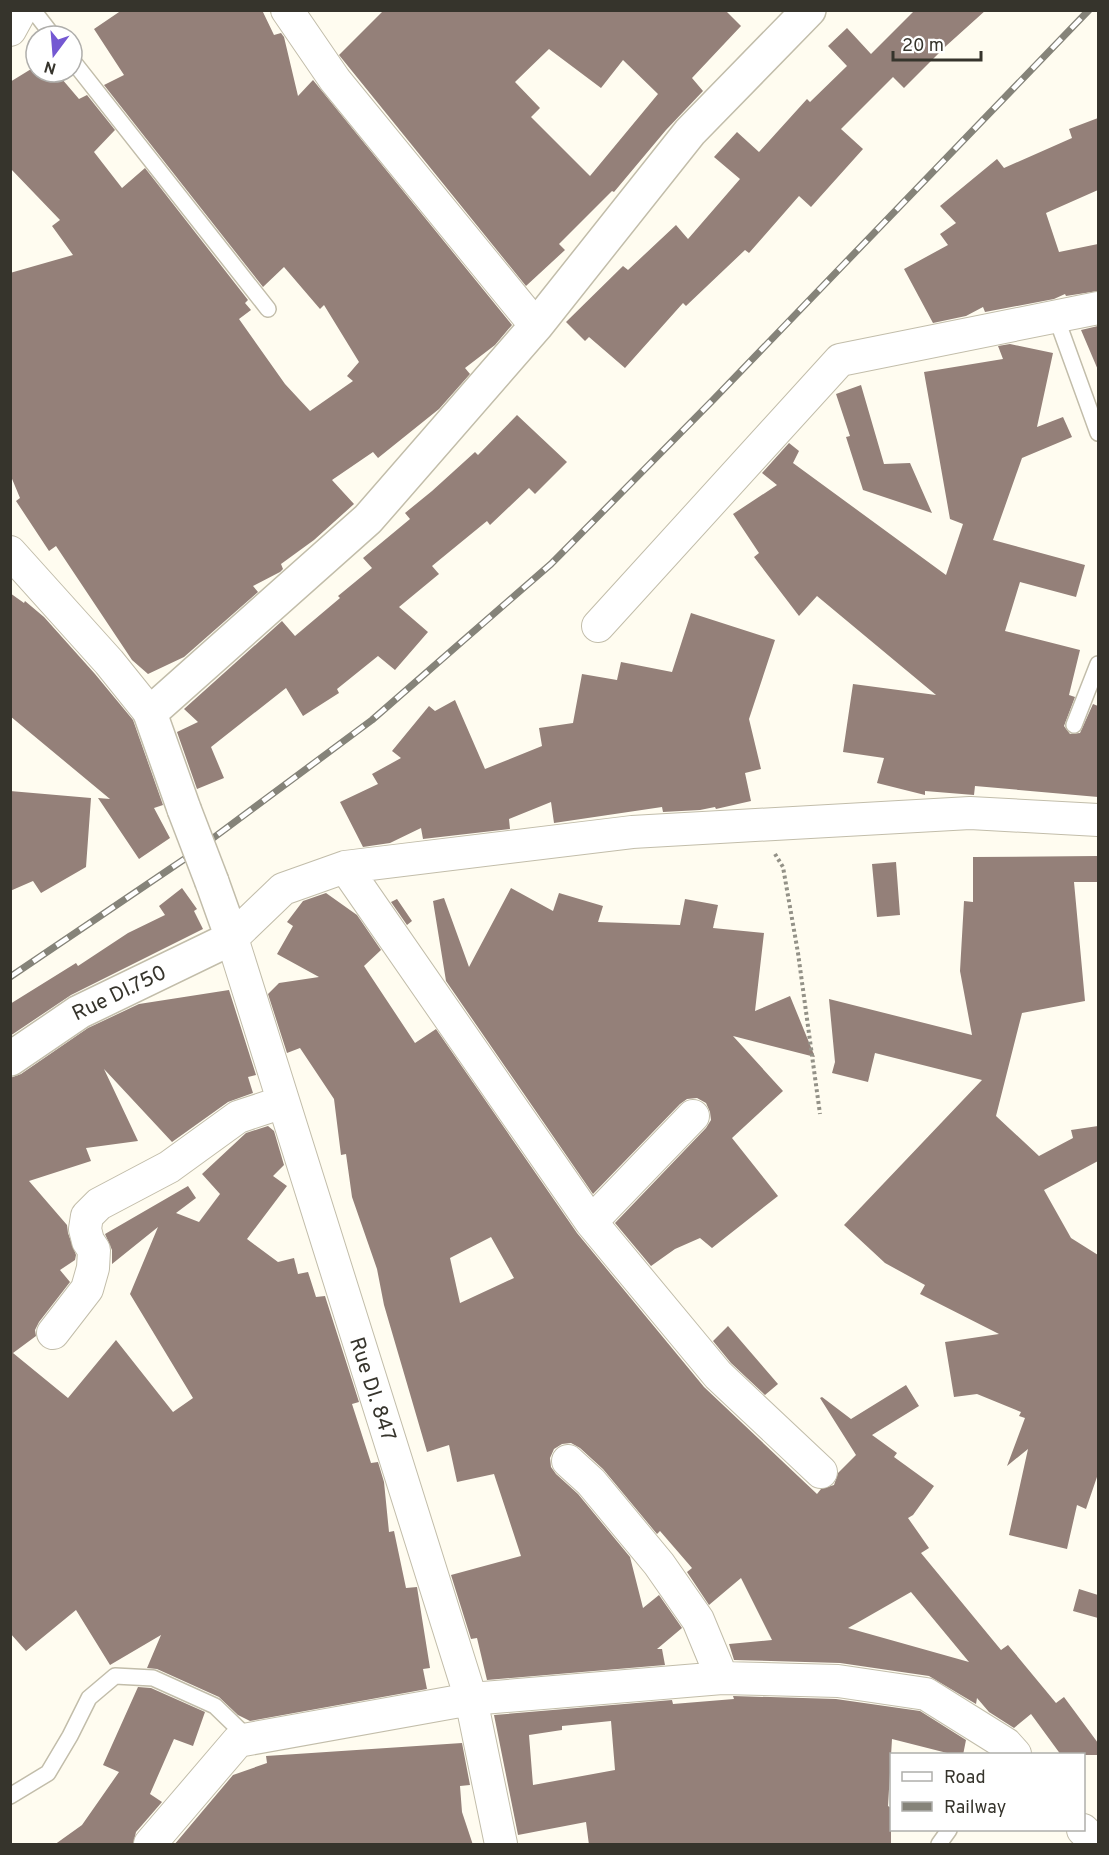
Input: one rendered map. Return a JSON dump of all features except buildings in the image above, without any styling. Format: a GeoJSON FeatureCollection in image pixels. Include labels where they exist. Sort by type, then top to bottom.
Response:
{"type":"FeatureCollection","features":[{"type":"Feature","properties":{"kind":"street"},"geometry":{"type":"LineString","coordinates":[[10,30],[21,10]]}},
{"type":"Feature","properties":{"kind":"street"},"geometry":{"type":"LineString","coordinates":[[287,10],[335,80],[536,326]]}},
{"type":"Feature","properties":{"kind":"street"},"geometry":{"type":"LineString","coordinates":[[150,714],[368,519],[536,326],[690,132],[809,10]]}},
{"type":"Feature","properties":{"kind":"street"},"geometry":{"type":"LineString","coordinates":[[598,626],[840,360],[1098,308]]}},
{"type":"Feature","properties":{"kind":"street"},"geometry":{"type":"LineString","coordinates":[[10,552],[108,662],[150,714],[232,938],[283,890],[345,867],[633,832],[970,813],[1098,820]]}},
{"type":"Feature","properties":{"kind":"street"},"geometry":{"type":"LineString","coordinates":[[345,867],[591,1222],[718,1375],[821,1472]]}},
{"type":"Feature","properties":{"kind":"street","name":"Rue DI.750"},"geometry":{"type":"LineString","coordinates":[[10,1059],[79,1012],[232,938]]}},
{"type":"Feature","properties":{"kind":"street","name":"Rue DI. 847"},"geometry":{"type":"LineString","coordinates":[[232,938],[471,1699],[501,1845]]}},
{"type":"Feature","properties":{"kind":"street"},"geometry":{"type":"LineString","coordinates":[[53,1333],[87,1289],[93,1269],[94,1250],[88,1241],[85,1228],[87,1216],[99,1204],[169,1167],[238,1117],[282,1102]]}},
{"type":"Feature","properties":{"kind":"street"},"geometry":{"type":"LineString","coordinates":[[591,1222],[693,1116]]}},
{"type":"Feature","properties":{"kind":"street"},"geometry":{"type":"LineString","coordinates":[[568,1461],[591,1482],[659,1564],[698,1620],[722,1678]]}},
{"type":"Feature","properties":{"kind":"street"},"geometry":{"type":"LineString","coordinates":[[150,1845],[238,1741],[471,1699],[722,1678],[838,1681],[926,1694],[1006,1751]]}},
{"type":"Feature","properties":{"kind":"street"},"geometry":{"type":"LineString","coordinates":[[1084,1831],[1097,1845]]}},
{"type":"Feature","properties":{"kind":"lane"},"geometry":{"type":"LineString","coordinates":[[33,10],[44,24]]}},
{"type":"Feature","properties":{"kind":"lane"},"geometry":{"type":"LineString","coordinates":[[84,75],[268,309]]}},
{"type":"Feature","properties":{"kind":"lane"},"geometry":{"type":"LineString","coordinates":[[1056,317],[1098,433]]}},
{"type":"Feature","properties":{"kind":"lane"},"geometry":{"type":"LineString","coordinates":[[1074,725],[1098,664]]}},
{"type":"Feature","properties":{"kind":"lane"},"geometry":{"type":"LineString","coordinates":[[10,1796],[48,1773],[89,1698],[115,1676],[153,1678],[214,1706],[249,1739]]}},
{"type":"Feature","properties":{"kind":"lane"},"geometry":{"type":"LineString","coordinates":[[939,1845],[948,1831]]}},
{"type":"Feature","properties":{"kind":"path"},"geometry":{"type":"LineString","coordinates":[[759,825],[783,867],[798,952],[820,1114]]}},
{"type":"Feature","properties":{"kind":"railway"},"geometry":{"type":"LineString","coordinates":[[10,977],[189,856],[372,720],[551,564],[713,400],[1089,10]]}}]}
